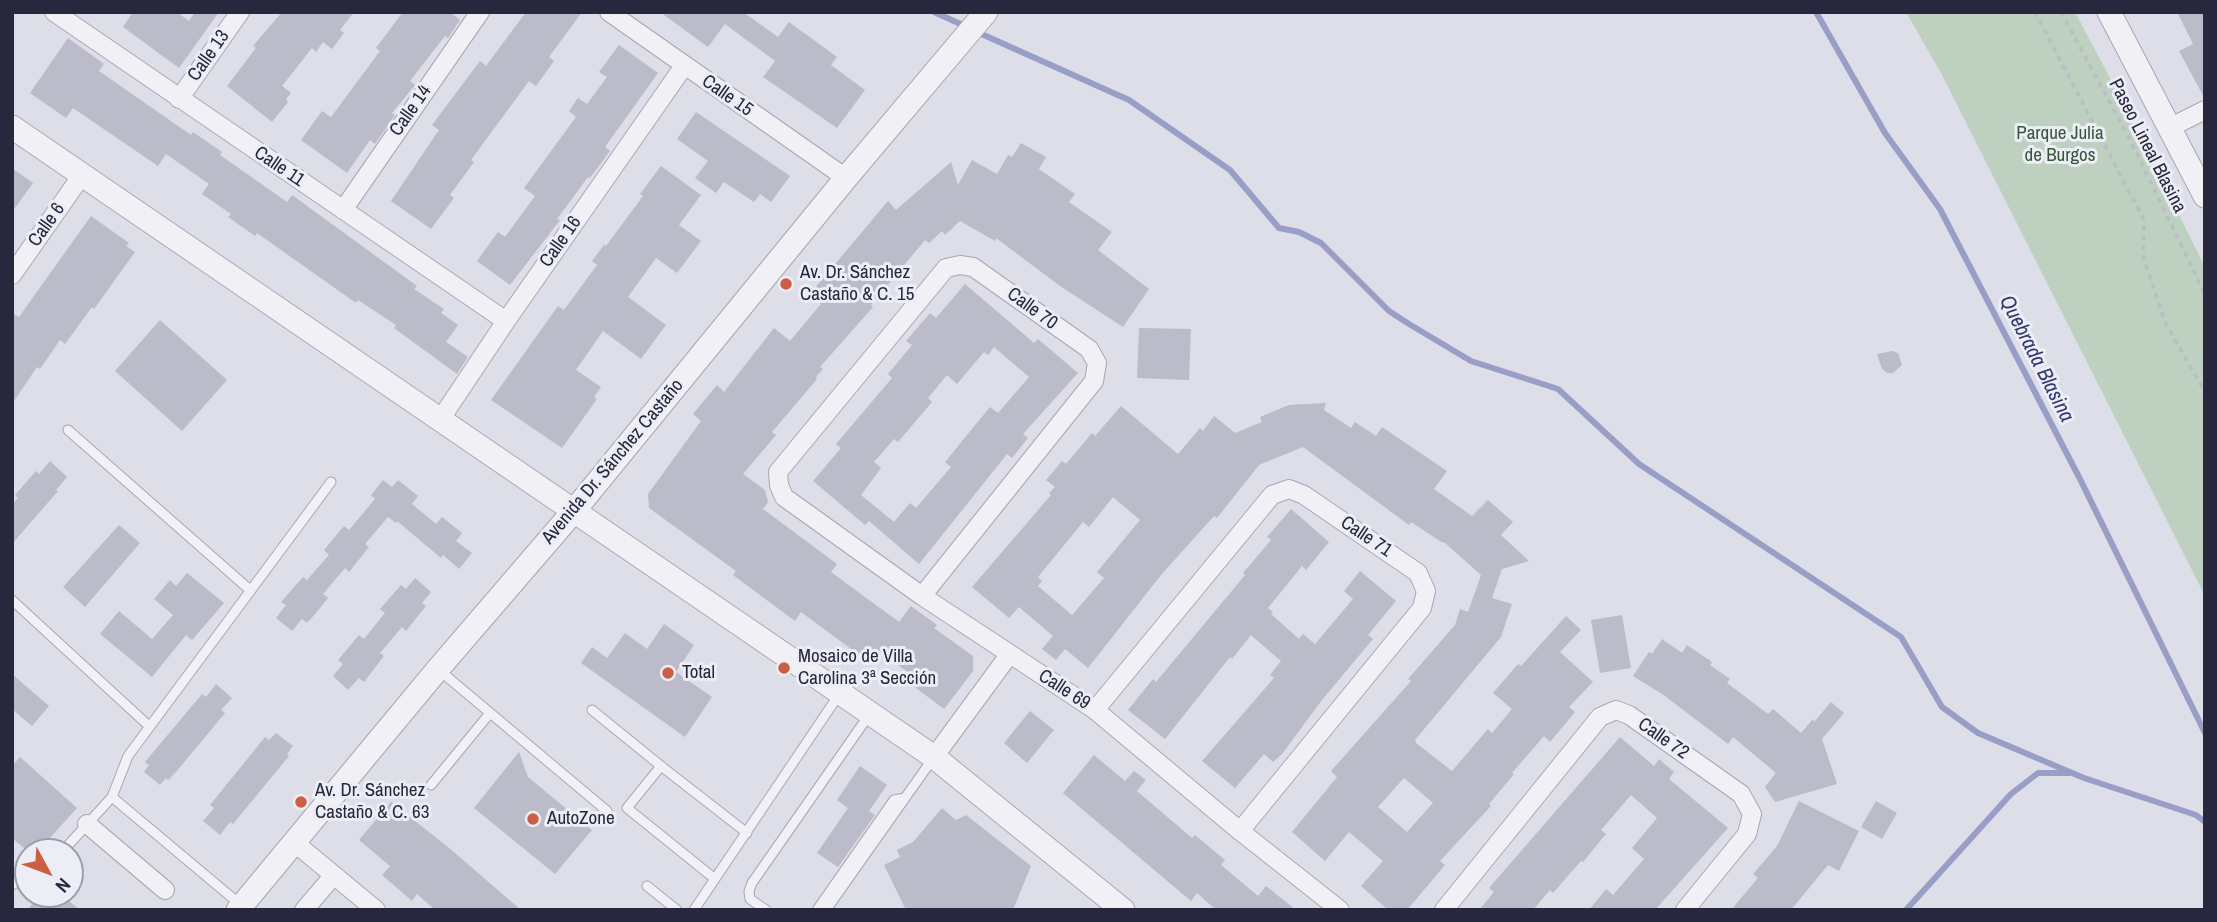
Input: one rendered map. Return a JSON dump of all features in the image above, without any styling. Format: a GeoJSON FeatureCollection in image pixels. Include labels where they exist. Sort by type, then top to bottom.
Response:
{"type":"FeatureCollection","features":[{"type":"Feature","properties":{"kind":"street","name":"Calle 11"},"geometry":{"type":"LineString","coordinates":[[54,12],[506,321]]}},
{"type":"Feature","properties":{"kind":"street","name":"Calle 13"},"geometry":{"type":"LineString","coordinates":[[179,99],[240,12]]}},
{"type":"Feature","properties":{"kind":"street","name":"Calle 14"},"geometry":{"type":"LineString","coordinates":[[343,210],[480,12]]}},
{"type":"Feature","properties":{"kind":"street","name":"Calle 15"},"geometry":{"type":"LineString","coordinates":[[609,12],[846,178]]}},
{"type":"Feature","properties":{"kind":"street","name":"Avenida Dr. Sánchez Castaño"},"geometry":{"type":"LineString","coordinates":[[240,908],[438,669],[573,512],[846,178],[986,12]]}},
{"type":"Feature","properties":{"kind":"street"},"geometry":{"type":"LineString","coordinates":[[2109,12],[2205,197]]}},
{"type":"Feature","properties":{"kind":"street","name":"Calle 16"},"geometry":{"type":"LineString","coordinates":[[440,420],[684,66]]}},
{"type":"Feature","properties":{"kind":"street"},"geometry":{"type":"LineString","coordinates":[[2169,128],[2205,110]]}},
{"type":"Feature","properties":{"kind":"street"},"geometry":{"type":"LineString","coordinates":[[12,127],[933,757],[1122,910]]}},
{"type":"Feature","properties":{"kind":"street","name":"Calle 6"},"geometry":{"type":"LineString","coordinates":[[12,275],[82,175]]}},
{"type":"Feature","properties":{"kind":"street","name":"Calle 70"},"geometry":{"type":"LineString","coordinates":[[779,485],[778,472],[946,268],[960,265],[974,267],[1088,349],[1097,363],[1094,381],[922,596]]}},
{"type":"Feature","properties":{"kind":"street","name":"Calle 69"},"geometry":{"type":"LineString","coordinates":[[779,485],[785,497],[922,596],[1095,710],[1334,908]]}},
{"type":"Feature","properties":{"kind":"street","name":"Calle 71"},"geometry":{"type":"LineString","coordinates":[[1095,710],[1272,495],[1289,489],[1304,495],[1418,573],[1426,591],[1422,608],[1240,831]]}},
{"type":"Feature","properties":{"kind":"street"},"geometry":{"type":"LineString","coordinates":[[933,757],[1009,655]]}},
{"type":"Feature","properties":{"kind":"street","name":"Calle 72"},"geometry":{"type":"LineString","coordinates":[[1444,910],[1600,717],[1616,710],[1629,715],[1741,794],[1752,814],[1748,834],[1685,910]]}},
{"type":"Feature","properties":{"kind":"street"},"geometry":{"type":"LineString","coordinates":[[87,824],[164,890]]}},
{"type":"Feature","properties":{"kind":"street"},"geometry":{"type":"LineString","coordinates":[[295,843],[376,910]]}},
{"type":"Feature","properties":{"kind":"street"},"geometry":{"type":"LineString","coordinates":[[304,910],[334,875]]}},
{"type":"Feature","properties":{"kind":"lane"},"geometry":{"type":"LineString","coordinates":[[68,430],[250,590]]}},
{"type":"Feature","properties":{"kind":"lane"},"geometry":{"type":"LineString","coordinates":[[74,838],[112,797],[128,756],[331,482]]}},
{"type":"Feature","properties":{"kind":"lane"},"geometry":{"type":"LineString","coordinates":[[12,600],[149,726]]}},
{"type":"Feature","properties":{"kind":"lane"},"geometry":{"type":"LineString","coordinates":[[438,669],[607,811]]}},
{"type":"Feature","properties":{"kind":"lane"},"geometry":{"type":"LineString","coordinates":[[694,910],[840,693]]}},
{"type":"Feature","properties":{"kind":"lane"},"geometry":{"type":"LineString","coordinates":[[592,710],[747,833]]}},
{"type":"Feature","properties":{"kind":"lane"},"geometry":{"type":"LineString","coordinates":[[431,785],[490,713]]}},
{"type":"Feature","properties":{"kind":"lane"},"geometry":{"type":"LineString","coordinates":[[766,910],[750,899],[752,883],[870,713]]}},
{"type":"Feature","properties":{"kind":"lane"},"geometry":{"type":"LineString","coordinates":[[826,910],[933,757]]}},
{"type":"Feature","properties":{"kind":"lane"},"geometry":{"type":"LineString","coordinates":[[661,766],[627,808],[715,879]]}},
{"type":"Feature","properties":{"kind":"lane"},"geometry":{"type":"LineString","coordinates":[[112,797],[240,908]]}},
{"type":"Feature","properties":{"kind":"lane"},"geometry":{"type":"LineString","coordinates":[[817,910],[894,800],[905,798]]}},
{"type":"Feature","properties":{"kind":"lane"},"geometry":{"type":"LineString","coordinates":[[647,886],[677,910]]}},
{"type":"Feature","properties":{"kind":"path","name":"Paseo Lineal Blasina"},"geometry":{"type":"LineString","coordinates":[[2035,12],[2144,220],[2143,256],[2165,323],[2205,392]]}},
{"type":"Feature","properties":{"kind":"path","name":"Paseo Lineal Blasina"},"geometry":{"type":"LineString","coordinates":[[2061,12],[2128,136],[2205,293]]}},
{"type":"Feature","properties":{"kind":"green space","name":"Parque Julia de Burgos"},"geometry":{"type":"Polygon","coordinates":[[[1906,12],[2075,12],[2129,114],[2205,267],[2205,596],[1941,73],[1906,12]]]}},
{"type":"Feature","properties":{"kind":"building"},"geometry":{"type":"Polygon","coordinates":[[[133,12],[177,12],[189,21],[195,12],[219,12],[179,68],[123,27],[133,12]]]}},
{"type":"Feature","properties":{"kind":"building"},"geometry":{"type":"Polygon","coordinates":[[[282,12],[354,12],[340,30],[344,33],[332,49],[323,42],[316,52],[312,48],[282,86],[291,93],[286,99],[288,102],[272,122],[227,86],[256,48],[253,46],[282,12]]]}},
{"type":"Feature","properties":{"kind":"building"},"geometry":{"type":"Polygon","coordinates":[[[403,12],[450,12],[460,20],[448,38],[445,36],[410,81],[415,85],[392,113],[395,115],[375,144],[370,140],[347,173],[301,140],[322,111],[331,117],[380,51],[376,48],[403,12]]]}},
{"type":"Feature","properties":{"kind":"building"},"geometry":{"type":"Polygon","coordinates":[[[526,12],[582,12],[549,57],[554,61],[536,86],[529,81],[471,160],[474,162],[450,195],[454,198],[431,229],[391,201],[439,130],[432,125],[480,61],[486,66],[526,12]]]}},
{"type":"Feature","properties":{"kind":"building"},"geometry":{"type":"Polygon","coordinates":[[[660,12],[743,12],[778,37],[789,22],[837,57],[831,65],[865,90],[837,128],[763,77],[775,61],[725,24],[708,47],[660,12]]]}},
{"type":"Feature","properties":{"kind":"building"},"geometry":{"type":"Polygon","coordinates":[[[2177,12],[2205,12],[2205,99],[2179,51],[2193,44],[2177,12]]]}},
{"type":"Feature","properties":{"kind":"building"},"geometry":{"type":"Polygon","coordinates":[[[68,38],[104,64],[99,71],[191,135],[193,132],[222,152],[220,155],[287,202],[292,195],[417,286],[414,289],[444,309],[441,313],[458,325],[446,342],[468,357],[457,374],[394,328],[396,325],[358,300],[356,303],[257,233],[255,236],[228,217],[231,214],[202,194],[209,184],[166,154],[158,166],[73,108],[66,118],[30,93],[68,38]]]}},
{"type":"Feature","properties":{"kind":"building"},"geometry":{"type":"Polygon","coordinates":[[[619,45],[658,73],[605,147],[610,151],[510,285],[477,261],[498,232],[505,237],[535,196],[524,188],[576,117],[569,111],[578,98],[587,104],[607,77],[599,72],[619,45]]]}},
{"type":"Feature","properties":{"kind":"building"},"geometry":{"type":"Polygon","coordinates":[[[696,112],[790,176],[771,202],[760,194],[754,202],[724,182],[716,193],[695,178],[708,161],[677,139],[696,112]]]}},
{"type":"Feature","properties":{"kind":"building"},"geometry":{"type":"Polygon","coordinates":[[[1021,143],[1046,157],[1039,169],[1075,194],[1069,202],[1112,232],[1098,250],[1149,289],[1123,327],[1060,286],[996,238],[995,241],[960,221],[945,235],[942,231],[929,243],[925,240],[871,305],[873,307],[820,367],[823,369],[817,379],[772,432],[776,435],[743,474],[765,490],[768,502],[763,509],[837,564],[831,572],[899,622],[911,606],[937,625],[934,628],[973,656],[973,671],[944,709],[912,685],[917,679],[875,648],[866,660],[801,612],[795,621],[733,575],[736,571],[649,508],[648,494],[701,421],[693,414],[717,385],[724,392],[774,328],[790,341],[821,304],[809,295],[888,201],[896,210],[951,162],[958,185],[972,160],[997,174],[1008,155],[1012,157],[1021,143]]]}},
{"type":"Feature","properties":{"kind":"building"},"geometry":{"type":"Polygon","coordinates":[[[661,166],[701,195],[679,225],[701,241],[677,273],[656,258],[628,297],[666,325],[641,359],[603,331],[576,370],[601,387],[594,397],[597,399],[562,448],[491,400],[558,306],[564,310],[597,265],[592,261],[643,196],[640,194],[661,166]]]}},
{"type":"Feature","properties":{"kind":"building"},"geometry":{"type":"Polygon","coordinates":[[[12,168],[33,183],[12,212],[12,168]]]}},
{"type":"Feature","properties":{"kind":"building"},"geometry":{"type":"Polygon","coordinates":[[[91,216],[129,243],[126,246],[135,252],[94,309],[92,307],[65,344],[60,340],[40,369],[37,367],[12,404],[12,313],[19,317],[91,216]]]}},
{"type":"Feature","properties":{"kind":"building"},"geometry":{"type":"Polygon","coordinates":[[[965,284],[1034,343],[1038,339],[1078,373],[1023,434],[1028,438],[1012,458],[1007,454],[919,564],[869,521],[865,525],[813,481],[841,448],[836,444],[892,378],[888,374],[912,345],[906,341],[930,313],[936,318],[965,284]],[[994,347],[988,355],[984,352],[957,384],[947,375],[928,398],[932,402],[898,442],[894,439],[874,462],[881,468],[861,495],[894,522],[910,503],[916,508],[951,467],[945,462],[990,407],[998,413],[1029,377],[994,347]]]}},
{"type":"Feature","properties":{"kind":"building"},"geometry":{"type":"Polygon","coordinates":[[[160,320],[227,380],[182,431],[115,371],[160,320]]]}},
{"type":"Feature","properties":{"kind":"building"},"geometry":{"type":"Polygon","coordinates":[[[1139,328],[1191,329],[1189,380],[1137,378],[1139,328]]]}},
{"type":"Feature","properties":{"kind":"building"},"geometry":{"type":"Polygon","coordinates":[[[1892,351],[1898,353],[1902,365],[1893,373],[1887,373],[1882,369],[1877,354],[1892,351]]]}},
{"type":"Feature","properties":{"kind":"building"},"geometry":{"type":"Polygon","coordinates":[[[1326,403],[1324,410],[1351,428],[1355,422],[1376,436],[1382,427],[1447,471],[1434,489],[1472,516],[1488,500],[1513,522],[1501,535],[1529,561],[1502,569],[1492,598],[1512,604],[1501,637],[1415,740],[1452,771],[1488,729],[1492,733],[1512,709],[1493,693],[1518,664],[1521,666],[1566,616],[1581,630],[1560,652],[1593,682],[1569,707],[1575,712],[1550,742],[1544,736],[1512,773],[1514,774],[1489,804],[1491,806],[1440,861],[1445,865],[1407,910],[1388,910],[1361,886],[1383,861],[1349,832],[1325,861],[1292,832],[1337,777],[1331,771],[1411,681],[1408,679],[1455,625],[1460,609],[1468,612],[1481,575],[1444,542],[1411,522],[1409,525],[1303,447],[1259,465],[1217,518],[1214,516],[1161,575],[1088,668],[1065,649],[1056,660],[1042,649],[1053,636],[1019,607],[1009,618],[972,587],[1051,495],[1049,493],[1055,487],[1046,480],[1062,461],[1066,464],[1092,433],[1095,436],[1121,406],[1178,454],[1200,428],[1203,431],[1214,416],[1235,433],[1262,422],[1260,417],[1289,405],[1326,403]],[[1113,497],[1089,527],[1083,522],[1038,577],[1042,581],[1038,586],[1072,615],[1104,578],[1097,572],[1140,520],[1113,497]],[[1404,778],[1378,807],[1407,832],[1433,803],[1404,778]]]}},
{"type":"Feature","properties":{"kind":"building"},"geometry":{"type":"Polygon","coordinates":[[[50,461],[67,477],[12,544],[12,504],[18,498],[15,495],[36,471],[39,474],[50,461]]]}},
{"type":"Feature","properties":{"kind":"building"},"geometry":{"type":"Polygon","coordinates":[[[383,480],[392,487],[398,480],[418,496],[412,504],[436,524],[442,517],[462,533],[456,541],[472,553],[459,569],[388,517],[365,544],[369,547],[349,572],[345,568],[323,594],[328,598],[315,614],[307,623],[302,619],[292,631],[276,618],[286,605],[281,602],[303,577],[307,580],[329,555],[324,550],[344,526],[349,530],[375,499],[371,495],[383,480]]]}},
{"type":"Feature","properties":{"kind":"building"},"geometry":{"type":"Polygon","coordinates":[[[1291,509],[1329,542],[1306,570],[1302,566],[1268,608],[1273,612],[1271,614],[1299,639],[1303,634],[1315,644],[1353,599],[1344,591],[1360,571],[1396,601],[1368,635],[1373,639],[1322,700],[1282,754],[1273,762],[1264,754],[1235,788],[1202,761],[1274,678],[1270,675],[1281,661],[1251,635],[1232,659],[1230,657],[1165,739],[1128,710],[1153,679],[1156,682],[1245,575],[1243,573],[1271,540],[1267,537],[1291,509]]]}},
{"type":"Feature","properties":{"kind":"building"},"geometry":{"type":"Polygon","coordinates":[[[119,525],[140,543],[85,607],[63,587],[119,525]]]}},
{"type":"Feature","properties":{"kind":"building"},"geometry":{"type":"Polygon","coordinates":[[[187,573],[224,603],[192,640],[186,635],[152,677],[100,634],[119,611],[152,639],[173,615],[154,599],[170,580],[176,586],[187,573]]]}},
{"type":"Feature","properties":{"kind":"building"},"geometry":{"type":"Polygon","coordinates":[[[415,578],[431,592],[422,603],[426,606],[406,631],[402,627],[380,653],[384,656],[364,682],[359,678],[348,690],[333,676],[343,664],[338,660],[359,635],[364,639],[385,613],[380,609],[401,585],[406,589],[415,578]]]}},
{"type":"Feature","properties":{"kind":"building"},"geometry":{"type":"Polygon","coordinates":[[[1622,615],[1631,668],[1600,673],[1591,620],[1622,615]]]}},
{"type":"Feature","properties":{"kind":"building"},"geometry":{"type":"Polygon","coordinates":[[[664,624],[694,645],[676,672],[712,697],[685,737],[581,663],[592,647],[607,658],[625,633],[647,649],[664,624]]]}},
{"type":"Feature","properties":{"kind":"building"},"geometry":{"type":"Polygon","coordinates":[[[1662,639],[1682,653],[1687,645],[1712,662],[1710,665],[1730,679],[1727,683],[1768,714],[1773,709],[1801,733],[1831,702],[1844,713],[1822,739],[1837,784],[1775,802],[1765,787],[1776,773],[1733,737],[1728,744],[1665,696],[1633,676],[1649,652],[1652,654],[1662,639]]]}},
{"type":"Feature","properties":{"kind":"building"},"geometry":{"type":"Polygon","coordinates":[[[12,674],[49,706],[32,726],[12,709],[12,674]]]}},
{"type":"Feature","properties":{"kind":"building"},"geometry":{"type":"Polygon","coordinates":[[[216,684],[232,698],[221,710],[225,713],[176,772],[160,785],[144,772],[149,765],[145,762],[202,694],[206,697],[216,684]]]}},
{"type":"Feature","properties":{"kind":"building"},"geometry":{"type":"Polygon","coordinates":[[[1030,711],[1054,730],[1027,763],[1004,743],[1030,711]]]}},
{"type":"Feature","properties":{"kind":"building"},"geometry":{"type":"Polygon","coordinates":[[[276,733],[293,746],[287,754],[289,756],[233,824],[230,822],[220,835],[203,821],[214,808],[210,805],[265,737],[269,740],[276,733]]]}},
{"type":"Feature","properties":{"kind":"building"},"geometry":{"type":"Polygon","coordinates":[[[1620,737],[1654,766],[1659,759],[1674,772],[1669,779],[1728,828],[1655,910],[1589,910],[1606,889],[1613,895],[1644,859],[1632,848],[1657,818],[1631,795],[1601,830],[1606,834],[1583,862],[1581,861],[1553,893],[1550,890],[1533,910],[1479,910],[1494,892],[1489,888],[1620,737]]]}},
{"type":"Feature","properties":{"kind":"building","name":"AutoZone"},"geometry":{"type":"Polygon","coordinates":[[[519,752],[528,777],[592,830],[555,874],[474,808],[519,752]]]}},
{"type":"Feature","properties":{"kind":"building"},"geometry":{"type":"Polygon","coordinates":[[[1094,755],[1125,781],[1134,771],[1146,780],[1137,791],[1192,838],[1195,835],[1225,860],[1221,865],[1258,896],[1266,886],[1296,910],[1216,910],[1197,893],[1191,901],[1063,793],[1094,755]]]}},
{"type":"Feature","properties":{"kind":"building"},"geometry":{"type":"Polygon","coordinates":[[[20,757],[77,808],[50,838],[12,838],[12,766],[20,757]]]}},
{"type":"Feature","properties":{"kind":"building"},"geometry":{"type":"Polygon","coordinates":[[[860,766],[887,785],[869,811],[875,815],[838,867],[817,853],[848,808],[837,800],[860,766]]]}},
{"type":"Feature","properties":{"kind":"building"},"geometry":{"type":"Polygon","coordinates":[[[1799,801],[1859,831],[1839,871],[1828,865],[1791,910],[1731,910],[1758,878],[1753,874],[1777,846],[1799,801]]]}},
{"type":"Feature","properties":{"kind":"building"},"geometry":{"type":"Polygon","coordinates":[[[1876,801],[1897,813],[1882,839],[1861,827],[1876,801]]]}},
{"type":"Feature","properties":{"kind":"building"},"geometry":{"type":"Polygon","coordinates":[[[391,802],[521,910],[435,910],[417,894],[412,901],[382,875],[390,866],[359,840],[391,802]]]}},
{"type":"Feature","properties":{"kind":"building"},"geometry":{"type":"Polygon","coordinates":[[[942,808],[956,820],[966,815],[1031,866],[1013,910],[906,910],[884,865],[900,857],[897,850],[913,842],[942,808]]]}},
{"type":"Feature","properties":{"kind":"building"},"geometry":{"type":"Polygon","coordinates":[[[78,908],[80,910],[27,910],[78,908]]]}},
{"type":"Feature","properties":{"kind":"waterway"},"geometry":{"type":"LineString","coordinates":[[934,12],[967,27]]}},
{"type":"Feature","properties":{"kind":"waterway","name":"Quebrada Blasina"},"geometry":{"type":"LineString","coordinates":[[1816,12],[1885,133],[1940,209],[2080,479],[2205,733]]}},
{"type":"Feature","properties":{"kind":"waterway"},"geometry":{"type":"LineString","coordinates":[[977,32],[1129,100],[1230,170],[1279,228],[1299,232],[1321,243],[1389,311],[1409,324],[1471,361],[1558,389],[1639,464],[1901,637],[1942,707],[1978,733],[2084,778],[2196,815],[2205,822]]}},
{"type":"Feature","properties":{"kind":"waterway"},"geometry":{"type":"LineString","coordinates":[[1906,910],[2011,794],[2038,773],[2069,773]]}},
{"type":"Feature","properties":{"kind":"place","name":"Av. Dr. Sánchez Castaño & C. 15"},"geometry":{"type":"Point","coordinates":[786,284]}},
{"type":"Feature","properties":{"kind":"place","name":"Mosaico de Villa Carolina 3ª Sección"},"geometry":{"type":"Point","coordinates":[784,668]}},
{"type":"Feature","properties":{"kind":"place","name":"Total"},"geometry":{"type":"Point","coordinates":[668,673]}},
{"type":"Feature","properties":{"kind":"place","name":"Av. Dr. Sánchez Castaño & C. 63"},"geometry":{"type":"Point","coordinates":[301,802]}},
{"type":"Feature","properties":{"kind":"place","name":"AutoZone"},"geometry":{"type":"Point","coordinates":[533,819]}}]}
